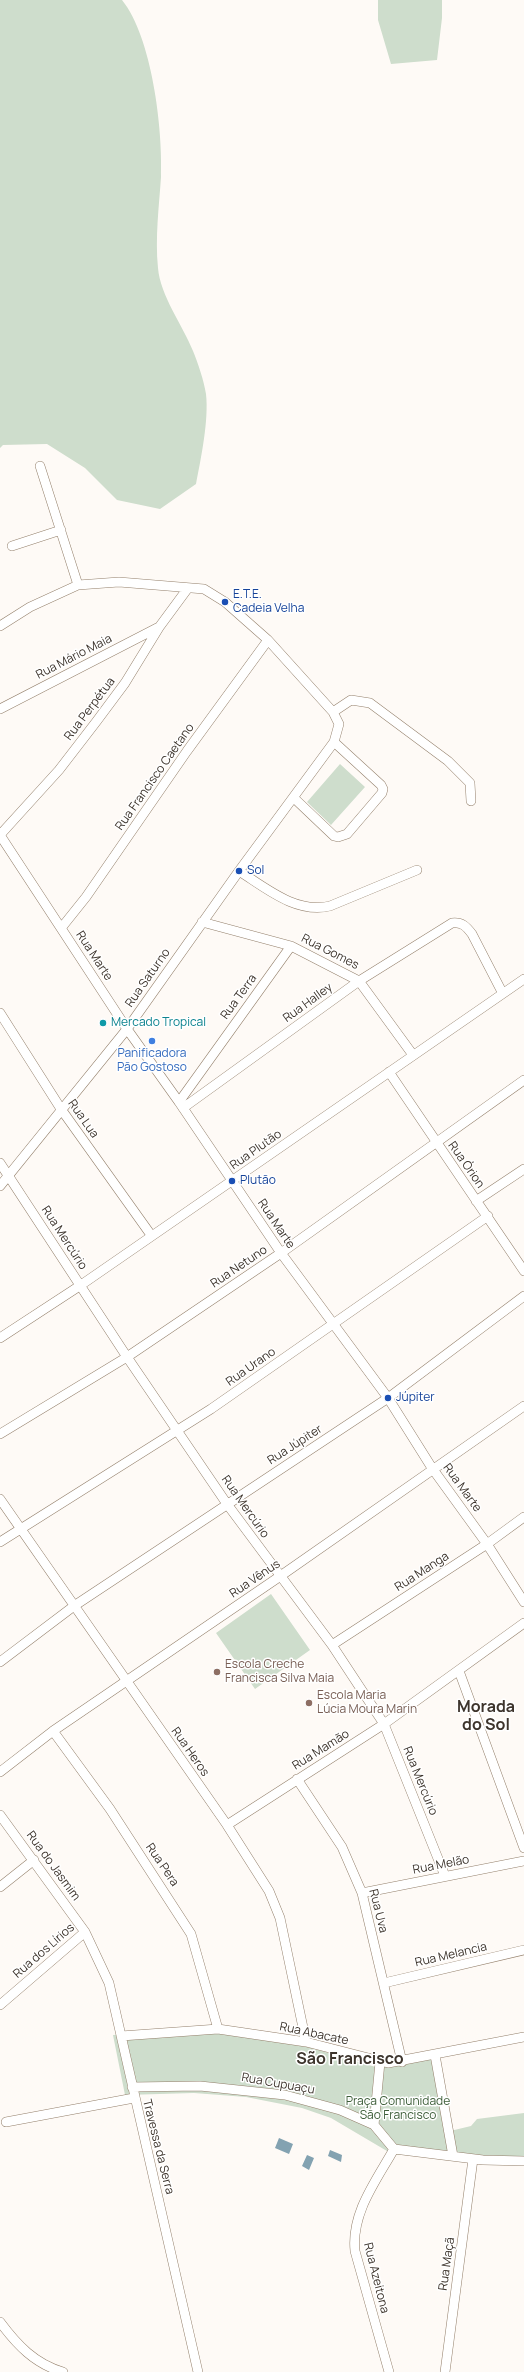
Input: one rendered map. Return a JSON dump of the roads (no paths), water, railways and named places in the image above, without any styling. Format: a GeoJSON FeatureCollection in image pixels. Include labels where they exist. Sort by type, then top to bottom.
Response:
{"type":"FeatureCollection","features":[{"type":"Feature","properties":{"kind":"street"},"geometry":{"type":"LineString","coordinates":[[40,466],[78,585]]}},
{"type":"Feature","properties":{"kind":"street"},"geometry":{"type":"LineString","coordinates":[[12,546],[61,530]]}},
{"type":"Feature","properties":{"kind":"street"},"geometry":{"type":"LineString","coordinates":[[0,626],[30,607],[78,585],[113,582],[204,589],[215,594],[268,640],[333,712],[351,700],[358,699],[370,703],[448,761],[468,780],[472,787],[471,801]]}},
{"type":"Feature","properties":{"kind":"street","name":"Rua Perpétua"},"geometry":{"type":"LineString","coordinates":[[0,835],[59,770],[125,683],[160,626],[188,588]]}},
{"type":"Feature","properties":{"kind":"street","name":"Rua Mário Maia"},"geometry":{"type":"LineString","coordinates":[[0,709],[160,626]]}},
{"type":"Feature","properties":{"kind":"street","name":"Rua Francisco Caetano"},"geometry":{"type":"LineString","coordinates":[[62,927],[86,897],[187,751],[268,640]]}},
{"type":"Feature","properties":{"kind":"street","name":"Rua Saturno"},"geometry":{"type":"LineString","coordinates":[[0,1186],[127,1029],[238,871],[294,798],[334,742],[339,724],[333,712]]}},
{"type":"Feature","properties":{"kind":"street"},"geometry":{"type":"LineString","coordinates":[[294,798],[334,836],[338,837],[347,834],[382,793],[383,789],[381,785],[334,742]]}},
{"type":"Feature","properties":{"kind":"street","name":"Rua Marte"},"geometry":{"type":"LineString","coordinates":[[0,835],[62,927],[127,1029],[181,1105],[281,1253],[388,1398],[432,1468],[487,1544],[524,1602]]}},
{"type":"Feature","properties":{"kind":"street"},"geometry":{"type":"LineString","coordinates":[[238,871],[293,903],[320,908],[330,906],[417,870]]}},
{"type":"Feature","properties":{"kind":"street","name":"Rua Gomes"},"geometry":{"type":"LineString","coordinates":[[202,922],[291,946],[359,981],[413,1055]]}},
{"type":"Feature","properties":{"kind":"street","name":"Rua Halley"},"geometry":{"type":"LineString","coordinates":[[181,1105],[359,981],[452,924],[460,923],[472,934],[502,992]]}},
{"type":"Feature","properties":{"kind":"street","name":"Rua Terra"},"geometry":{"type":"LineString","coordinates":[[181,1105],[291,946]]}},
{"type":"Feature","properties":{"kind":"street","name":"Rua Plutão"},"geometry":{"type":"LineString","coordinates":[[0,1338],[81,1285],[502,992],[524,979]]}},
{"type":"Feature","properties":{"kind":"street","name":"Rua Lua"},"geometry":{"type":"LineString","coordinates":[[0,1013],[62,1109],[151,1235]]}},
{"type":"Feature","properties":{"kind":"street","name":"Rua Órion"},"geometry":{"type":"LineString","coordinates":[[389,1072],[524,1271]]}},
{"type":"Feature","properties":{"kind":"street","name":"Rua Netuno"},"geometry":{"type":"LineString","coordinates":[[0,1434],[127,1357],[281,1253],[524,1080]]}},
{"type":"Feature","properties":{"kind":"street","name":"Rua Mercúrio"},"geometry":{"type":"LineString","coordinates":[[0,1163],[127,1357],[227,1504],[279,1577],[332,1645],[384,1724],[445,1876]]}},
{"type":"Feature","properties":{"kind":"street"},"geometry":{"type":"LineString","coordinates":[[476,1201],[524,1169]]}},
{"type":"Feature","properties":{"kind":"street","name":"Rua Urano"},"geometry":{"type":"LineString","coordinates":[[0,1542],[178,1430],[334,1324],[488,1216]]}},
{"type":"Feature","properties":{"kind":"street","name":"Rua Júpiter"},"geometry":{"type":"LineString","coordinates":[[0,1662],[74,1606],[388,1398],[524,1296]]}},
{"type":"Feature","properties":{"kind":"street","name":"Rua Vênus"},"geometry":{"type":"LineString","coordinates":[[0,1772],[53,1731],[125,1680],[279,1577],[432,1468],[524,1406]]}},
{"type":"Feature","properties":{"kind":"street","name":"Rua Heros"},"geometry":{"type":"LineString","coordinates":[[0,1499],[227,1825],[269,1891],[280,1918],[306,2042]]}},
{"type":"Feature","properties":{"kind":"street","name":"Rua Manga"},"geometry":{"type":"LineString","coordinates":[[332,1645],[487,1544],[524,1517]]}},
{"type":"Feature","properties":{"kind":"street","name":"Rua Mamão"},"geometry":{"type":"LineString","coordinates":[[227,1825],[384,1724],[524,1623]]}},
{"type":"Feature","properties":{"kind":"street"},"geometry":{"type":"LineString","coordinates":[[459,1671],[524,1848]]}},
{"type":"Feature","properties":{"kind":"street","name":"Rua Pera"},"geometry":{"type":"LineString","coordinates":[[53,1731],[110,1809],[191,1934],[205,1977],[218,2029]]}},
{"type":"Feature","properties":{"kind":"street","name":"Rua Uva"},"geometry":{"type":"LineString","coordinates":[[297,1779],[342,1847],[362,1893],[402,2062]]}},
{"type":"Feature","properties":{"kind":"street","name":"Rua do Jasmim"},"geometry":{"type":"LineString","coordinates":[[0,1814],[85,1932]]}},
{"type":"Feature","properties":{"kind":"street"},"geometry":{"type":"LineString","coordinates":[[0,1887],[34,1860]]}},
{"type":"Feature","properties":{"kind":"street","name":"Rua Melão"},"geometry":{"type":"LineString","coordinates":[[362,1893],[524,1861]]}},
{"type":"Feature","properties":{"kind":"street","name":"Rua dos Lírios"},"geometry":{"type":"LineString","coordinates":[[0,2005],[85,1932]]}},
{"type":"Feature","properties":{"kind":"street","name":"Travessa da Serra"},"geometry":{"type":"LineString","coordinates":[[85,1932],[109,1983],[134,2098],[198,2372]]}},
{"type":"Feature","properties":{"kind":"street","name":"Rua Melancia"},"geometry":{"type":"LineString","coordinates":[[384,1983],[524,1950]]}},
{"type":"Feature","properties":{"kind":"street","name":"Rua Abacate"},"geometry":{"type":"LineString","coordinates":[[121,2036],[218,2029],[306,2042],[380,2062],[402,2062],[524,2037]]}},
{"type":"Feature","properties":{"kind":"street"},"geometry":{"type":"LineString","coordinates":[[435,2055],[453,2156]]}},
{"type":"Feature","properties":{"kind":"street"},"geometry":{"type":"LineString","coordinates":[[374,2125],[380,2062]]}},
{"type":"Feature","properties":{"kind":"street","name":"Rua Cupuaçu"},"geometry":{"type":"LineString","coordinates":[[132,2086],[200,2086],[286,2095],[340,2110],[374,2125],[394,2149]]}},
{"type":"Feature","properties":{"kind":"street"},"geometry":{"type":"LineString","coordinates":[[6,2122],[134,2098]]}},
{"type":"Feature","properties":{"kind":"street"},"geometry":{"type":"LineString","coordinates":[[394,2149],[473,2159],[524,2161]]}},
{"type":"Feature","properties":{"kind":"street","name":"Rua Azeitona"},"geometry":{"type":"LineString","coordinates":[[389,2372],[355,2251],[353,2236],[356,2219],[394,2149]]}},
{"type":"Feature","properties":{"kind":"street","name":"Rua Maçã"},"geometry":{"type":"LineString","coordinates":[[445,2372],[473,2159]]}},
{"type":"Feature","properties":{"kind":"street"},"geometry":{"type":"LineString","coordinates":[[0,2322],[32,2358],[50,2368],[63,2372]]}},
{"type":"Feature","properties":{"kind":"water"},"geometry":{"type":"Polygon","coordinates":[[[279,2138],[293,2144],[289,2154],[275,2148],[279,2138]]]}},
{"type":"Feature","properties":{"kind":"water"},"geometry":{"type":"Polygon","coordinates":[[[330,2150],[342,2155],[341,2162],[328,2156],[330,2150]]]}},
{"type":"Feature","properties":{"kind":"water"},"geometry":{"type":"Polygon","coordinates":[[[307,2155],[314,2158],[309,2170],[302,2166],[307,2155]]]}},
{"type":"Feature","properties":{"kind":"place","name":"E.T.E. Cadeia Velha"},"geometry":{"type":"Point","coordinates":[225,602]}},
{"type":"Feature","properties":{"kind":"place","name":"Sol"},"geometry":{"type":"Point","coordinates":[239,871]}},
{"type":"Feature","properties":{"kind":"place","name":"Mercado Tropical"},"geometry":{"type":"Point","coordinates":[103,1023]}},
{"type":"Feature","properties":{"kind":"place","name":"Panificadora Pão Gostoso"},"geometry":{"type":"Point","coordinates":[152,1041]}},
{"type":"Feature","properties":{"kind":"place","name":"Plutão"},"geometry":{"type":"Point","coordinates":[232,1181]}},
{"type":"Feature","properties":{"kind":"place","name":"Júpiter"},"geometry":{"type":"Point","coordinates":[388,1398]}},
{"type":"Feature","properties":{"kind":"place","name":"Escola Creche Francisca Silva Maia"},"geometry":{"type":"Point","coordinates":[217,1672]}},
{"type":"Feature","properties":{"kind":"place","name":"Escola Maria Lúcia Moura Marin"},"geometry":{"type":"Point","coordinates":[309,1703]}},
{"type":"Feature","properties":{"kind":"district","name":"Morada do Sol"},"geometry":{"type":"Point","coordinates":[486,1717]}},
{"type":"Feature","properties":{"kind":"district","name":"São Francisco"},"geometry":{"type":"Point","coordinates":[350,2060]}},
{"type":"Feature","properties":{"kind":"park label","name":"Praça Comunidade São Francisco"},"geometry":{"type":"Point","coordinates":[398,2109]}}]}
